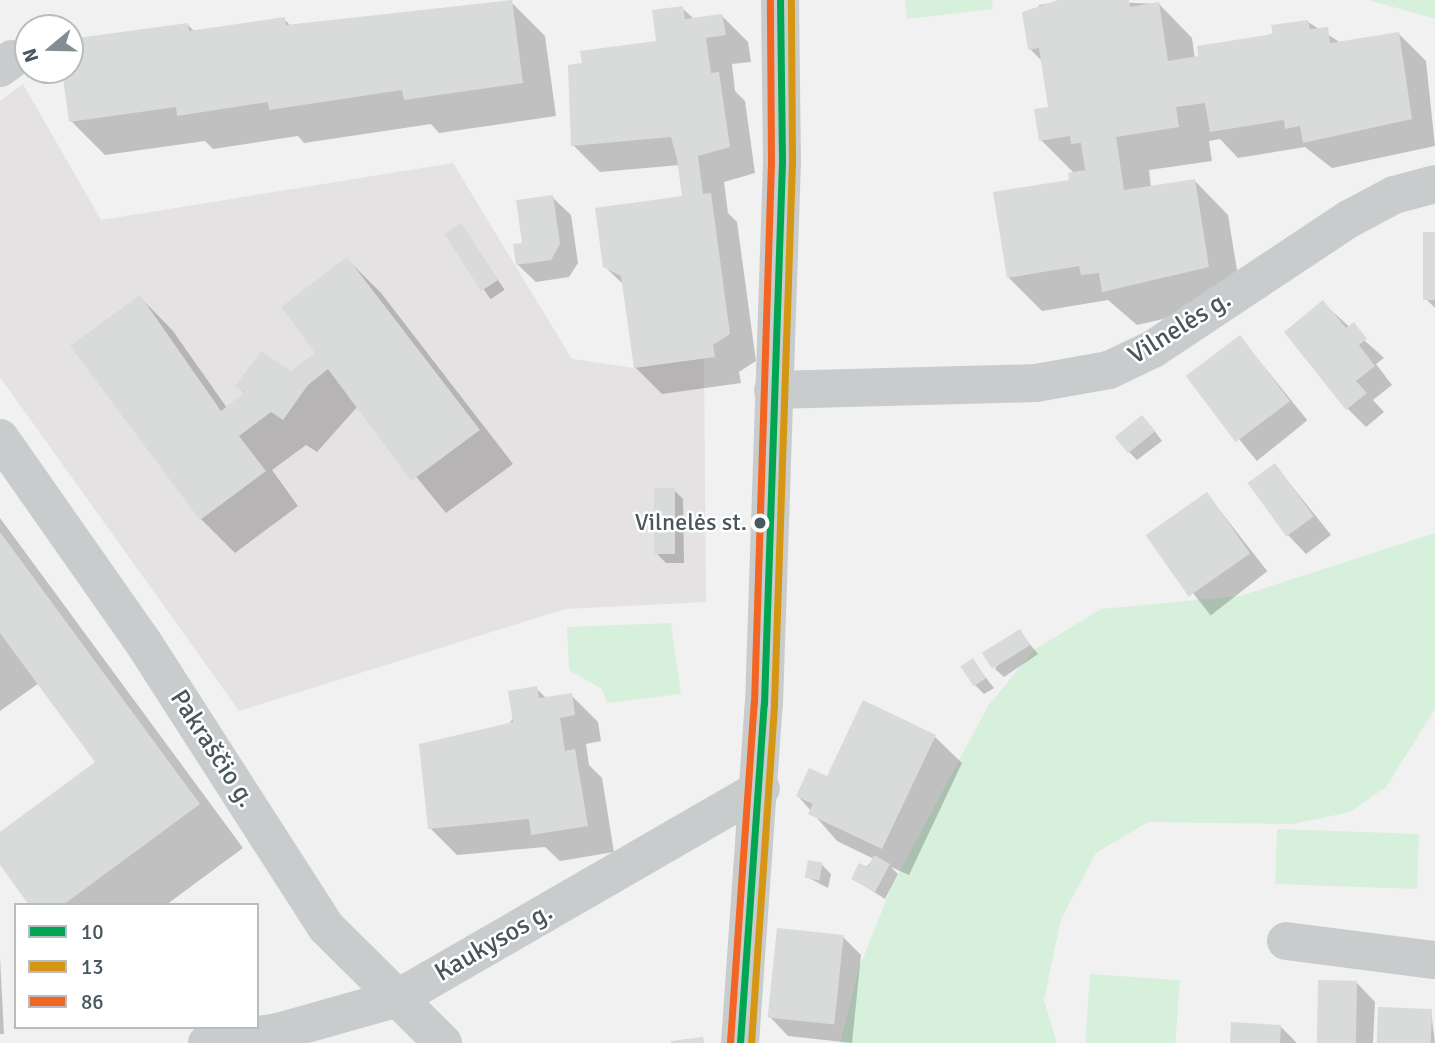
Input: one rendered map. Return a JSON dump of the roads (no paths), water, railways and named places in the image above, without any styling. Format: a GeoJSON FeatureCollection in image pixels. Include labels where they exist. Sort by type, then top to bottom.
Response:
{"type":"FeatureCollection","features":[{"type":"Feature","properties":{"kind":"street"},"geometry":{"type":"LineString","coordinates":[[740,1043],[761,788],[773,390],[780,0]]}},
{"type":"Feature","properties":{"kind":"street","name":"Vilnelės g."},"geometry":{"type":"LineString","coordinates":[[773,390],[1036,383],[1109,370],[1153,349],[1349,219],[1394,195],[1435,184]]}},
{"type":"Feature","properties":{"kind":"street","name":"Pakraščio g."},"geometry":{"type":"LineString","coordinates":[[0,438],[143,642],[326,928],[360,968],[398,998],[443,1043]]}},
{"type":"Feature","properties":{"kind":"street","name":"Kaukysos g."},"geometry":{"type":"LineString","coordinates":[[206,1043],[278,1032],[398,998],[761,788]]}},
{"type":"Feature","properties":{"kind":"street"},"geometry":{"type":"LineString","coordinates":[[1286,942],[1435,960]]}},
{"type":"Feature","properties":{"kind":"place","name":"Vilnelės st."},"geometry":{"type":"Point","coordinates":[760,523]}}]}
